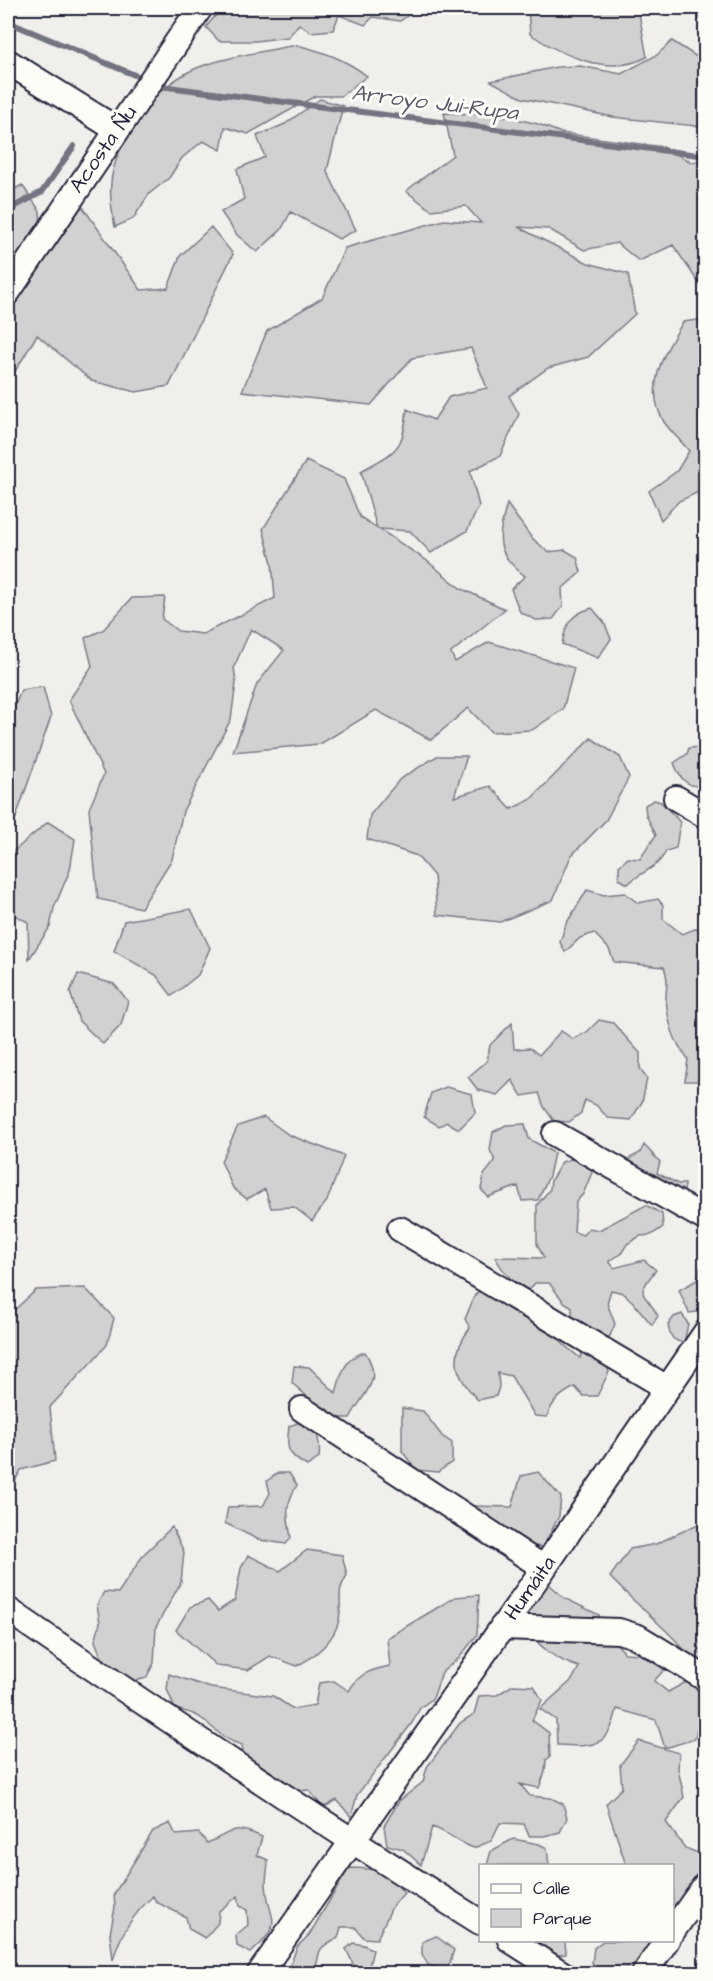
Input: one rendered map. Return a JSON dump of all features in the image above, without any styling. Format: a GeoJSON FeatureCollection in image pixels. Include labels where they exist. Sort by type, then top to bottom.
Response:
{"type":"FeatureCollection","features":[{"type":"Feature","properties":{"kind":"street","name":"Acosta Ñu"},"geometry":{"type":"LineString","coordinates":[[8,292],[116,129],[151,82],[200,8]]}},
{"type":"Feature","properties":{"kind":"street"},"geometry":{"type":"LineString","coordinates":[[8,62],[116,129]]}},
{"type":"Feature","properties":{"kind":"street"},"geometry":{"type":"LineString","coordinates":[[676,798],[705,816]]}},
{"type":"Feature","properties":{"kind":"street"},"geometry":{"type":"LineString","coordinates":[[555,1134],[705,1219]]}},
{"type":"Feature","properties":{"kind":"street"},"geometry":{"type":"LineString","coordinates":[[400,1229],[667,1388]]}},
{"type":"Feature","properties":{"kind":"street","name":"Humáita"},"geometry":{"type":"LineString","coordinates":[[259,1974],[544,1568],[705,1332]]}},
{"type":"Feature","properties":{"kind":"street"},"geometry":{"type":"LineString","coordinates":[[302,1409],[544,1568]]}},
{"type":"Feature","properties":{"kind":"street"},"geometry":{"type":"LineString","coordinates":[[8,1610],[351,1842],[479,1921]]}},
{"type":"Feature","properties":{"kind":"street"},"geometry":{"type":"LineString","coordinates":[[502,1627],[619,1631],[638,1637],[705,1679]]}},
{"type":"Feature","properties":{"kind":"street"},"geometry":{"type":"LineString","coordinates":[[674,1929],[705,1884]]}},
{"type":"Feature","properties":{"kind":"street"},"geometry":{"type":"LineString","coordinates":[[512,1942],[563,1974]]}},
{"type":"Feature","properties":{"kind":"street"},"geometry":{"type":"LineString","coordinates":[[644,1974],[666,1942]]}},
{"type":"Feature","properties":{"kind":"green space"},"geometry":{"type":"Polygon","coordinates":[[[222,8],[409,8],[413,12],[400,21],[373,17],[365,25],[339,15],[333,30],[311,32],[299,24],[288,37],[256,41],[219,41],[206,27],[222,8]]]}},
{"type":"Feature","properties":{"kind":"green space"},"geometry":{"type":"Polygon","coordinates":[[[528,8],[638,8],[647,57],[632,63],[602,64],[557,50],[530,34],[528,8]]]}},
{"type":"Feature","properties":{"kind":"green space"},"geometry":{"type":"Polygon","coordinates":[[[672,41],[705,62],[705,127],[613,117],[522,98],[491,81],[557,67],[580,66],[621,74],[657,55],[672,41]]]}},
{"type":"Feature","properties":{"kind":"green space"},"geometry":{"type":"Polygon","coordinates":[[[297,45],[334,57],[367,76],[341,96],[315,96],[248,134],[225,127],[221,150],[203,141],[182,158],[169,178],[149,194],[133,219],[115,227],[111,204],[114,167],[136,121],[159,93],[172,82],[202,66],[238,56],[297,45]]]}},
{"type":"Feature","properties":{"kind":"green space"},"geometry":{"type":"Polygon","coordinates":[[[320,99],[343,106],[327,171],[356,230],[339,239],[291,212],[281,230],[257,252],[237,235],[221,212],[244,199],[237,169],[265,157],[257,136],[285,124],[320,99]]]}},
{"type":"Feature","properties":{"kind":"green space"},"geometry":{"type":"Polygon","coordinates":[[[444,113],[499,115],[538,124],[561,133],[663,147],[691,162],[705,160],[705,292],[673,245],[639,261],[617,243],[584,250],[549,229],[518,227],[588,263],[628,274],[635,314],[588,357],[548,368],[509,396],[519,414],[500,456],[470,471],[479,506],[467,531],[431,553],[410,531],[379,529],[426,560],[460,588],[505,609],[451,653],[455,662],[489,642],[574,668],[563,709],[532,730],[491,732],[468,708],[431,740],[376,710],[320,744],[233,752],[257,684],[284,650],[251,629],[234,667],[236,683],[231,719],[183,811],[172,859],[141,908],[98,899],[89,809],[104,774],[69,700],[92,666],[85,638],[103,630],[132,598],[165,597],[162,619],[178,631],[203,634],[275,598],[272,563],[263,529],[306,461],[344,479],[360,517],[377,528],[361,471],[383,459],[396,448],[403,434],[407,409],[434,420],[449,397],[487,388],[471,348],[412,358],[371,405],[242,391],[267,331],[322,298],[345,248],[444,220],[481,223],[466,206],[431,210],[406,191],[453,155],[444,113]]]}},
{"type":"Feature","properties":{"kind":"green space"},"geometry":{"type":"Polygon","coordinates":[[[22,185],[40,211],[41,225],[8,279],[8,193],[22,185]]]}},
{"type":"Feature","properties":{"kind":"green space"},"geometry":{"type":"Polygon","coordinates":[[[82,206],[141,290],[168,288],[180,256],[211,227],[233,254],[169,386],[136,392],[92,381],[37,335],[8,383],[8,314],[82,206]]]}},
{"type":"Feature","properties":{"kind":"green space"},"geometry":{"type":"Polygon","coordinates":[[[705,319],[705,489],[679,501],[661,520],[649,491],[677,471],[689,451],[664,422],[655,396],[656,383],[663,358],[683,322],[705,319]]]}},
{"type":"Feature","properties":{"kind":"green space"},"geometry":{"type":"Polygon","coordinates":[[[507,504],[531,537],[548,552],[565,550],[577,557],[581,572],[562,589],[563,606],[553,619],[536,620],[520,612],[511,589],[525,576],[503,553],[500,536],[507,504]]]}},
{"type":"Feature","properties":{"kind":"green space"},"geometry":{"type":"Polygon","coordinates":[[[592,608],[604,622],[611,639],[598,658],[562,644],[565,630],[574,616],[592,608]]]}},
{"type":"Feature","properties":{"kind":"green space"},"geometry":{"type":"Polygon","coordinates":[[[43,687],[51,717],[8,840],[8,719],[9,721],[21,690],[43,687]]]}},
{"type":"Feature","properties":{"kind":"green space"},"geometry":{"type":"Polygon","coordinates":[[[591,738],[620,757],[629,777],[606,820],[571,856],[553,900],[500,922],[437,915],[434,876],[417,856],[367,839],[370,815],[400,779],[437,756],[467,756],[454,797],[490,786],[511,809],[530,800],[591,738]]]}},
{"type":"Feature","properties":{"kind":"green space"},"geometry":{"type":"Polygon","coordinates":[[[702,747],[705,755],[705,786],[693,786],[682,778],[674,763],[687,754],[689,748],[702,747]]]}},
{"type":"Feature","properties":{"kind":"green space"},"geometry":{"type":"Polygon","coordinates":[[[654,800],[661,802],[680,822],[676,848],[666,851],[659,862],[628,884],[619,879],[619,866],[628,858],[640,859],[656,835],[646,815],[645,805],[654,800]]]}},
{"type":"Feature","properties":{"kind":"green space"},"geometry":{"type":"Polygon","coordinates":[[[48,822],[75,839],[70,870],[54,908],[50,927],[29,959],[28,922],[11,913],[8,914],[8,856],[48,822]]]}},
{"type":"Feature","properties":{"kind":"green space"},"geometry":{"type":"Polygon","coordinates":[[[587,890],[604,895],[625,893],[638,903],[658,899],[663,905],[663,919],[682,934],[703,926],[705,931],[705,1081],[685,1081],[688,1059],[675,1038],[668,1016],[667,980],[664,967],[614,962],[609,949],[594,933],[580,938],[565,952],[560,942],[566,924],[587,890]]]}},
{"type":"Feature","properties":{"kind":"green space"},"geometry":{"type":"Polygon","coordinates":[[[191,909],[210,948],[198,975],[172,996],[156,975],[114,951],[124,921],[191,909]]]}},
{"type":"Feature","properties":{"kind":"green space"},"geometry":{"type":"Polygon","coordinates":[[[78,974],[114,984],[128,1001],[121,1025],[103,1044],[79,1021],[70,992],[78,974]]]}},
{"type":"Feature","properties":{"kind":"green space"},"geometry":{"type":"Polygon","coordinates":[[[599,1020],[613,1023],[640,1053],[640,1068],[647,1079],[642,1102],[631,1120],[608,1118],[596,1105],[585,1100],[581,1113],[569,1122],[554,1121],[544,1107],[539,1093],[522,1096],[512,1080],[497,1095],[478,1090],[468,1077],[487,1061],[490,1045],[512,1023],[514,1049],[530,1048],[539,1055],[561,1031],[573,1039],[587,1032],[599,1020]]]}},
{"type":"Feature","properties":{"kind":"green space"},"geometry":{"type":"Polygon","coordinates":[[[446,1087],[472,1094],[475,1113],[459,1129],[447,1122],[439,1126],[424,1117],[431,1093],[446,1087]]]}},
{"type":"Feature","properties":{"kind":"green space"},"geometry":{"type":"Polygon","coordinates":[[[264,1117],[289,1135],[344,1156],[327,1201],[312,1221],[294,1207],[271,1208],[265,1189],[247,1199],[233,1188],[221,1161],[238,1126],[264,1117]]]}},
{"type":"Feature","properties":{"kind":"green space"},"geometry":{"type":"Polygon","coordinates":[[[525,1124],[529,1139],[554,1153],[549,1176],[538,1200],[522,1201],[518,1186],[488,1197],[481,1189],[484,1175],[495,1161],[490,1150],[493,1132],[506,1125],[525,1124]]]}},
{"type":"Feature","properties":{"kind":"green space"},"geometry":{"type":"Polygon","coordinates":[[[644,1145],[660,1162],[657,1173],[678,1184],[685,1184],[683,1199],[627,1167],[630,1158],[640,1153],[644,1145]]]}},
{"type":"Feature","properties":{"kind":"green space"},"geometry":{"type":"Polygon","coordinates":[[[575,1158],[588,1162],[593,1170],[583,1194],[576,1202],[574,1232],[583,1235],[589,1228],[599,1230],[646,1205],[662,1214],[663,1227],[651,1235],[640,1236],[627,1244],[621,1254],[609,1261],[614,1268],[644,1260],[656,1270],[645,1285],[643,1294],[658,1316],[652,1325],[623,1293],[611,1290],[607,1303],[615,1324],[610,1336],[598,1343],[572,1323],[572,1307],[564,1302],[549,1283],[535,1283],[529,1290],[509,1276],[495,1257],[544,1258],[537,1244],[537,1205],[550,1189],[551,1180],[562,1162],[575,1158]]]}},
{"type":"Feature","properties":{"kind":"green space"},"geometry":{"type":"Polygon","coordinates":[[[705,1253],[705,1311],[689,1313],[679,1290],[697,1280],[705,1253]]]}},
{"type":"Feature","properties":{"kind":"green space"},"geometry":{"type":"Polygon","coordinates":[[[486,1284],[560,1333],[563,1344],[580,1358],[585,1344],[600,1348],[609,1372],[597,1396],[583,1396],[575,1387],[558,1399],[547,1417],[535,1416],[511,1376],[498,1373],[499,1387],[496,1396],[478,1400],[459,1374],[457,1356],[463,1338],[470,1328],[465,1319],[475,1295],[486,1284]]]}},
{"type":"Feature","properties":{"kind":"green space"},"geometry":{"type":"Polygon","coordinates":[[[85,1288],[114,1318],[107,1345],[50,1407],[55,1461],[21,1470],[8,1494],[8,1316],[36,1290],[85,1288]]]}},
{"type":"Feature","properties":{"kind":"green space"},"geometry":{"type":"Polygon","coordinates":[[[682,1314],[688,1324],[684,1343],[673,1338],[668,1325],[674,1317],[682,1314]]]}},
{"type":"Feature","properties":{"kind":"green space"},"geometry":{"type":"Polygon","coordinates":[[[365,1352],[373,1371],[372,1379],[350,1418],[331,1418],[292,1383],[294,1366],[309,1367],[336,1393],[348,1362],[358,1354],[365,1352]]]}},
{"type":"Feature","properties":{"kind":"green space"},"geometry":{"type":"Polygon","coordinates":[[[402,1408],[423,1411],[442,1436],[452,1443],[452,1462],[438,1472],[416,1470],[402,1451],[402,1408]]]}},
{"type":"Feature","properties":{"kind":"green space"},"geometry":{"type":"Polygon","coordinates":[[[309,1419],[318,1437],[319,1458],[307,1466],[291,1454],[288,1440],[289,1426],[309,1419]]]}},
{"type":"Feature","properties":{"kind":"green space"},"geometry":{"type":"Polygon","coordinates":[[[538,1472],[561,1497],[559,1516],[543,1547],[514,1540],[496,1528],[475,1506],[512,1507],[521,1476],[538,1472]]]}},
{"type":"Feature","properties":{"kind":"green space"},"geometry":{"type":"Polygon","coordinates":[[[278,1473],[289,1473],[297,1485],[288,1505],[291,1538],[286,1544],[259,1540],[225,1523],[228,1507],[263,1506],[270,1493],[267,1481],[278,1473]]]}},
{"type":"Feature","properties":{"kind":"green space"},"geometry":{"type":"Polygon","coordinates":[[[705,1524],[705,1662],[695,1663],[675,1640],[610,1577],[630,1549],[656,1544],[696,1525],[705,1524]]]}},
{"type":"Feature","properties":{"kind":"green space"},"geometry":{"type":"Polygon","coordinates":[[[172,1527],[184,1552],[181,1582],[156,1627],[154,1663],[146,1678],[136,1681],[122,1675],[101,1656],[95,1641],[100,1623],[97,1605],[104,1592],[118,1593],[144,1554],[172,1527]]]}},
{"type":"Feature","properties":{"kind":"green space"},"geometry":{"type":"Polygon","coordinates":[[[307,1550],[342,1555],[347,1575],[341,1589],[339,1621],[336,1629],[326,1644],[305,1662],[297,1666],[270,1656],[248,1670],[217,1666],[176,1630],[190,1607],[208,1600],[218,1611],[235,1600],[241,1568],[248,1555],[280,1571],[307,1550]]]}},
{"type":"Feature","properties":{"kind":"green space"},"geometry":{"type":"Polygon","coordinates":[[[547,1582],[564,1598],[599,1615],[603,1629],[625,1653],[639,1654],[665,1669],[654,1681],[668,1692],[686,1682],[705,1693],[695,1739],[665,1748],[656,1720],[617,1709],[609,1731],[598,1742],[581,1746],[557,1745],[556,1720],[540,1709],[572,1680],[579,1667],[547,1650],[521,1624],[547,1582]]]}},
{"type":"Feature","properties":{"kind":"green space"},"geometry":{"type":"Polygon","coordinates":[[[479,1595],[477,1635],[459,1658],[442,1672],[433,1698],[420,1708],[412,1723],[357,1795],[351,1817],[337,1800],[323,1808],[309,1790],[297,1791],[279,1777],[244,1760],[242,1745],[225,1737],[196,1715],[175,1709],[167,1689],[169,1674],[211,1688],[273,1696],[293,1709],[315,1705],[319,1683],[334,1681],[349,1691],[356,1680],[365,1674],[390,1666],[387,1638],[455,1597],[479,1595]]]}},
{"type":"Feature","properties":{"kind":"green space"},"geometry":{"type":"Polygon","coordinates":[[[513,1685],[534,1686],[542,1700],[532,1720],[549,1733],[550,1757],[546,1760],[545,1772],[539,1788],[520,1784],[530,1796],[551,1798],[563,1804],[567,1818],[560,1832],[544,1836],[529,1836],[524,1824],[500,1823],[491,1841],[474,1848],[432,1827],[421,1865],[403,1849],[387,1845],[384,1826],[399,1801],[423,1782],[427,1767],[460,1723],[474,1714],[479,1696],[497,1695],[513,1685]]]}},
{"type":"Feature","properties":{"kind":"green space"},"geometry":{"type":"Polygon","coordinates":[[[639,1741],[679,1753],[678,1769],[684,1797],[666,1822],[685,1848],[701,1854],[696,1878],[674,1909],[674,1864],[626,1864],[606,1804],[622,1788],[620,1765],[639,1741]]]}},
{"type":"Feature","properties":{"kind":"green space"},"geometry":{"type":"Polygon","coordinates":[[[170,1823],[176,1835],[199,1833],[207,1843],[238,1830],[262,1837],[257,1855],[268,1860],[267,1897],[273,1920],[269,1934],[251,1953],[237,1946],[236,1935],[248,1925],[247,1910],[240,1906],[238,1896],[219,1911],[218,1923],[205,1938],[189,1929],[186,1917],[156,1902],[153,1896],[128,1925],[113,1960],[110,1934],[115,1907],[114,1894],[153,1831],[170,1823]]]}},
{"type":"Feature","properties":{"kind":"green space"},"geometry":{"type":"Polygon","coordinates":[[[513,1839],[539,1844],[547,1848],[549,1864],[487,1864],[491,1851],[513,1839]]]}},
{"type":"Feature","properties":{"kind":"green space"},"geometry":{"type":"Polygon","coordinates":[[[349,1868],[380,1872],[392,1880],[404,1893],[392,1907],[377,1939],[364,1938],[355,1927],[341,1927],[338,1938],[320,1950],[316,1967],[312,1973],[287,1974],[297,1947],[309,1935],[349,1868]]]}},
{"type":"Feature","properties":{"kind":"green space"},"geometry":{"type":"Polygon","coordinates":[[[436,1936],[454,1950],[447,1971],[428,1965],[422,1954],[422,1942],[436,1936]]]}},
{"type":"Feature","properties":{"kind":"green space"},"geometry":{"type":"Polygon","coordinates":[[[535,1942],[565,1942],[566,1954],[549,1957],[536,1947],[535,1942]]]}},
{"type":"Feature","properties":{"kind":"green space"},"geometry":{"type":"Polygon","coordinates":[[[602,1942],[653,1942],[630,1973],[598,1973],[592,1963],[594,1948],[602,1942]]]}},
{"type":"Feature","properties":{"kind":"green space"},"geometry":{"type":"Polygon","coordinates":[[[353,1943],[373,1950],[369,1966],[355,1968],[346,1949],[353,1943]]]}},
{"type":"Feature","properties":{"kind":"waterway","name":"Arroyo Jui-Rupa"},"geometry":{"type":"LineString","coordinates":[[8,22],[137,76]]}},
{"type":"Feature","properties":{"kind":"waterway","name":"Arroyo Jui-Rupa"},"geometry":{"type":"LineString","coordinates":[[160,86],[706,156]]}},
{"type":"Feature","properties":{"kind":"waterway"},"geometry":{"type":"LineString","coordinates":[[8,210],[42,192],[74,146]]}}]}
